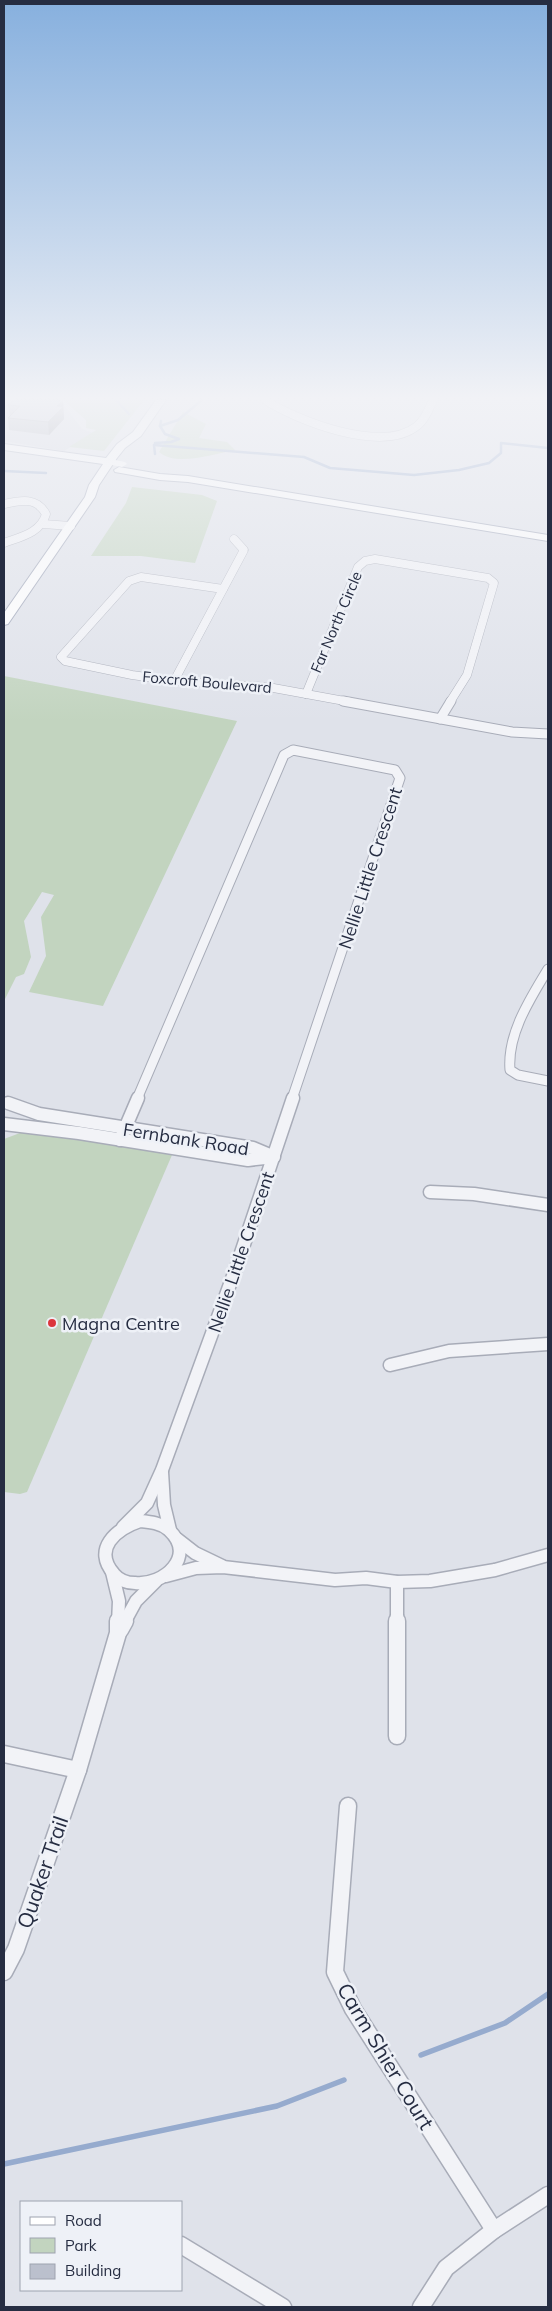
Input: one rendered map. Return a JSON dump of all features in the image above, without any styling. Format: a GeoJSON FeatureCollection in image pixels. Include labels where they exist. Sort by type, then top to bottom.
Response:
{"type":"FeatureCollection","features":[{"type":"Feature","properties":{"kind":"main road"},"geometry":{"type":"LineString","coordinates":[[4,621],[8,610],[83,508]]}},
{"type":"Feature","properties":{"kind":"main road"},"geometry":{"type":"LineString","coordinates":[[364,508],[548,538]]}},
{"type":"Feature","properties":{"kind":"street"},"geometry":{"type":"LineString","coordinates":[[41,508],[46,514],[43,524]]}},
{"type":"Feature","properties":{"kind":"street"},"geometry":{"type":"LineString","coordinates":[[4,543],[26,534],[43,524],[71,526]]}},
{"type":"Feature","properties":{"kind":"street"},"geometry":{"type":"LineString","coordinates":[[174,681],[244,550],[234,539]]}},
{"type":"Feature","properties":{"kind":"street","name":"Far North Circle"},"geometry":{"type":"LineString","coordinates":[[306,694],[358,567],[365,561],[374,559],[488,578],[494,583],[467,675],[440,719]]}},
{"type":"Feature","properties":{"kind":"street","name":"Foxcroft Boulevard"},"geometry":{"type":"LineString","coordinates":[[223,589],[141,578],[129,581],[61,657],[65,661],[132,676],[174,681],[252,685],[512,732],[548,734]]}},
{"type":"Feature","properties":{"kind":"street","name":"Nellie Little Crescent"},"geometry":{"type":"LineString","coordinates":[[120,1140],[284,755],[293,750],[306,751],[395,770],[400,778],[237,1265],[162,1470],[147,1503],[123,1527]]}},
{"type":"Feature","properties":{"kind":"street"},"geometry":{"type":"LineString","coordinates":[[548,969],[522,1017],[508,1054],[510,1070],[518,1075],[548,1081]]}},
{"type":"Feature","properties":{"kind":"street"},"geometry":{"type":"LineString","coordinates":[[4,1119],[9,1108],[6,1100]]}},
{"type":"Feature","properties":{"kind":"street","name":"Fernbank Road"},"geometry":{"type":"LineString","coordinates":[[6,1100],[39,1114],[253,1148],[274,1157]]}},
{"type":"Feature","properties":{"kind":"street","name":"Fernbank Road"},"geometry":{"type":"LineString","coordinates":[[4,1124],[248,1160],[274,1157]]}},
{"type":"Feature","properties":{"kind":"street"},"geometry":{"type":"LineString","coordinates":[[430,1192],[474,1194],[548,1205]]}},
{"type":"Feature","properties":{"kind":"street"},"geometry":{"type":"LineString","coordinates":[[390,1365],[419,1355],[438,1352],[548,1344]]}},
{"type":"Feature","properties":{"kind":"street","name":"Nellie Little Crescent"},"geometry":{"type":"LineString","coordinates":[[162,1470],[164,1504],[173,1535]]}},
{"type":"Feature","properties":{"kind":"street"},"geometry":{"type":"LineString","coordinates":[[223,1567],[194,1553],[173,1535],[150,1522],[136,1522],[123,1527],[113,1535],[106,1546],[106,1561],[112,1572],[122,1580],[144,1584],[196,1568],[223,1567],[335,1580],[366,1578],[397,1582],[464,1577],[548,1555]]}},
{"type":"Feature","properties":{"kind":"street"},"geometry":{"type":"LineString","coordinates":[[162,1578],[175,1566],[179,1557],[173,1535]]}},
{"type":"Feature","properties":{"kind":"street","name":"Quaker Trail"},"geometry":{"type":"LineString","coordinates":[[112,1572],[119,1602],[118,1633]]}},
{"type":"Feature","properties":{"kind":"street","name":"Quaker Trail"},"geometry":{"type":"LineString","coordinates":[[4,1972],[16,1949],[78,1770],[118,1633],[136,1601],[162,1578]]}},
{"type":"Feature","properties":{"kind":"street"},"geometry":{"type":"LineString","coordinates":[[397,1582],[397,1736]]}},
{"type":"Feature","properties":{"kind":"street"},"geometry":{"type":"LineString","coordinates":[[4,1754],[78,1770]]}},
{"type":"Feature","properties":{"kind":"street","name":"Carm Shier Court"},"geometry":{"type":"LineString","coordinates":[[348,1806],[335,1972],[353,2009],[494,2230]]}},
{"type":"Feature","properties":{"kind":"street"},"geometry":{"type":"LineString","coordinates":[[421,2307],[446,2268],[494,2230],[548,2195]]}},
{"type":"Feature","properties":{"kind":"street"},"geometry":{"type":"LineString","coordinates":[[182,2246],[283,2307]]}},
{"type":"Feature","properties":{"kind":"green space"},"geometry":{"type":"Polygon","coordinates":[[[123,508],[215,508],[195,563],[141,556],[91,556],[123,508]]]}},
{"type":"Feature","properties":{"kind":"green space"},"geometry":{"type":"Polygon","coordinates":[[[4,676],[237,721],[103,1006],[29,992],[46,956],[41,917],[54,895],[42,892],[24,921],[31,957],[24,974],[16,977],[4,1001],[4,676]]]}},
{"type":"Feature","properties":{"kind":"green space","name":"Magna Centre"},"geometry":{"type":"Polygon","coordinates":[[[28,1130],[172,1155],[27,1492],[20,1494],[4,1492],[4,1139],[28,1130]]]}},
{"type":"Feature","properties":{"kind":"waterway"},"geometry":{"type":"LineString","coordinates":[[421,2055],[505,2023],[548,1994]]}},
{"type":"Feature","properties":{"kind":"waterway"},"geometry":{"type":"LineString","coordinates":[[4,2164],[277,2106],[344,2080]]}},
{"type":"Feature","properties":{"kind":"place","name":"Magna Centre"},"geometry":{"type":"Point","coordinates":[52,1323]}}]}
